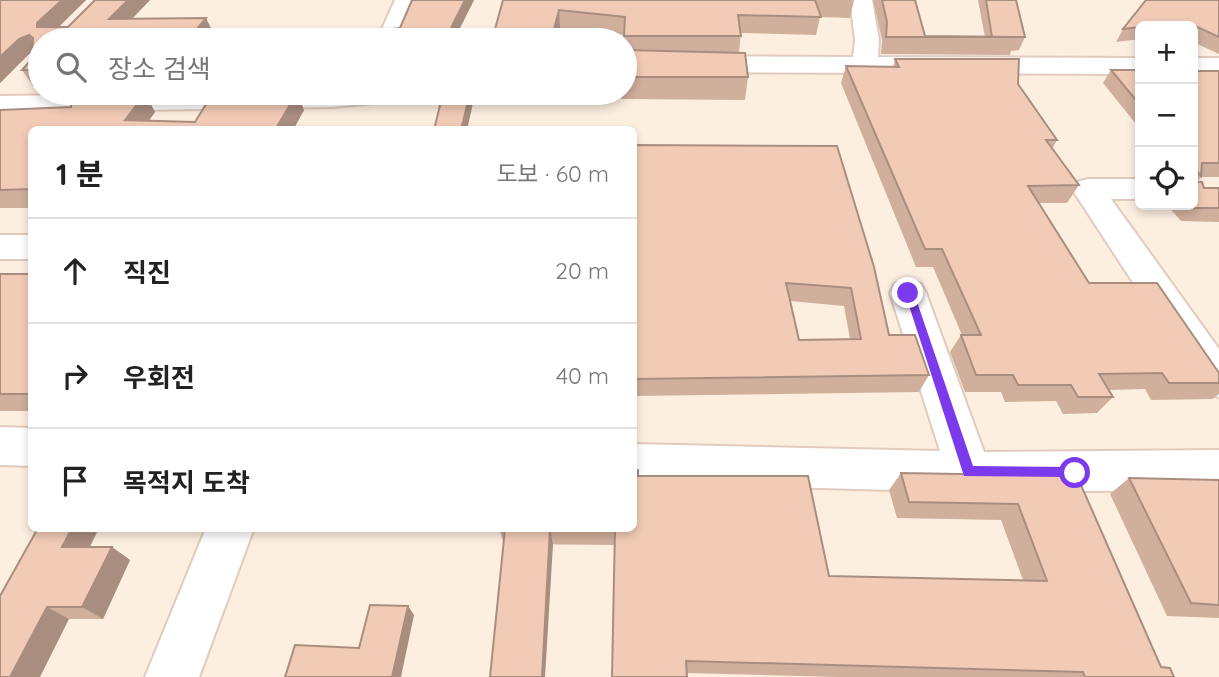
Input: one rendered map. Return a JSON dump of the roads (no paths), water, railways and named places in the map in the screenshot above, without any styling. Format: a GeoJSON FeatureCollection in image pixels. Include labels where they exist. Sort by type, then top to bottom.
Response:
{"type":"FeatureCollection","features":[{"type":"Feature","properties":{"kind":"street"},"geometry":{"type":"LineString","coordinates":[[394,28],[406,0]]}},
{"type":"Feature","properties":{"kind":"street"},"geometry":{"type":"LineString","coordinates":[[861,0],[867,40],[864,65]]}},
{"type":"Feature","properties":{"kind":"street"},"geometry":{"type":"LineString","coordinates":[[637,64],[1135,66]]}},
{"type":"Feature","properties":{"kind":"street"},"geometry":{"type":"LineString","coordinates":[[1198,66],[1219,66]]}},
{"type":"Feature","properties":{"kind":"street"},"geometry":{"type":"LineString","coordinates":[[0,102],[20,80]]}},
{"type":"Feature","properties":{"kind":"street"},"geometry":{"type":"LineString","coordinates":[[0,102],[28,102]]}},
{"type":"Feature","properties":{"kind":"street"},"geometry":{"type":"LineString","coordinates":[[1135,189],[1088,189],[1219,381]]}},
{"type":"Feature","properties":{"kind":"street"},"geometry":{"type":"LineString","coordinates":[[0,247],[28,247]]}},
{"type":"Feature","properties":{"kind":"street"},"geometry":{"type":"LineString","coordinates":[[908,293],[969,472]]}},
{"type":"Feature","properties":{"kind":"street"},"geometry":{"type":"LineString","coordinates":[[637,464],[969,472],[1083,492],[1219,470]]}},
{"type":"Feature","properties":{"kind":"street"},"geometry":{"type":"LineString","coordinates":[[172,677],[228,532]]}}]}
